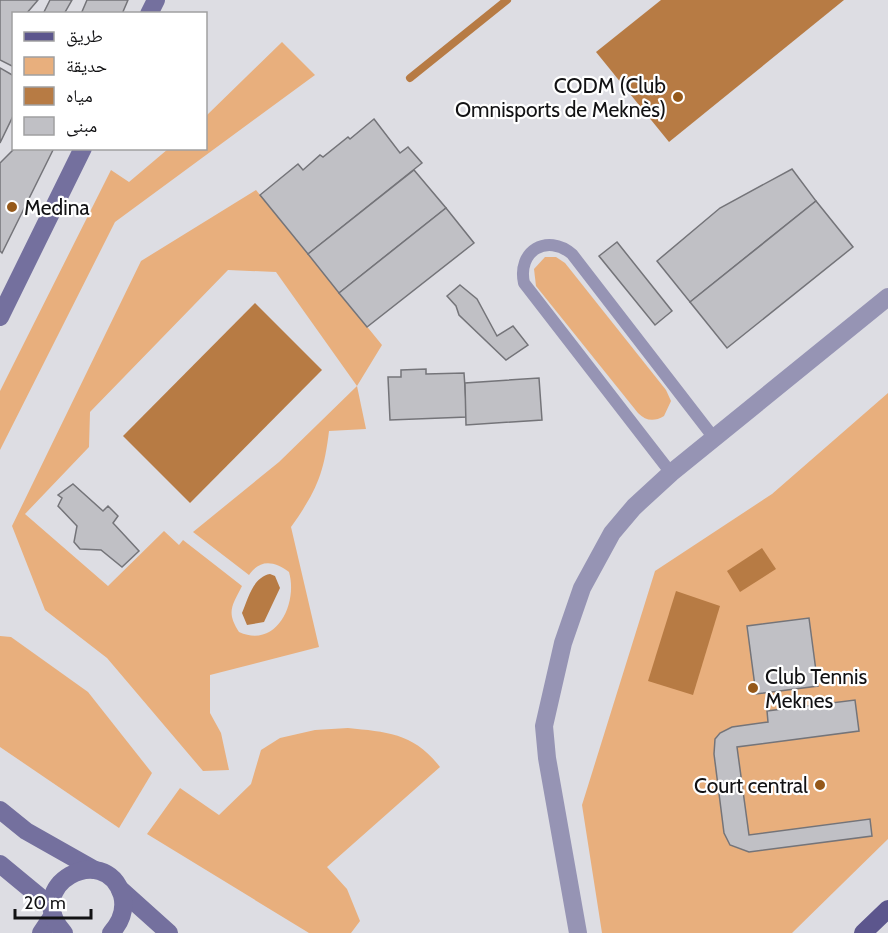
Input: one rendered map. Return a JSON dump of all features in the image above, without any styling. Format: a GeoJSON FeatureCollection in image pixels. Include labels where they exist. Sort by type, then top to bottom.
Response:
{"type":"FeatureCollection","features":[{"type":"Feature","properties":{"kind":"main road"},"geometry":{"type":"LineString","coordinates":[[0,317],[82,150]]}},
{"type":"Feature","properties":{"kind":"main road"},"geometry":{"type":"LineString","coordinates":[[0,810],[26,831],[114,880],[120,889],[169,933]]}},
{"type":"Feature","properties":{"kind":"main road"},"geometry":{"type":"LineString","coordinates":[[0,864],[52,911],[64,933]]}},
{"type":"Feature","properties":{"kind":"main road"},"geometry":{"type":"LineString","coordinates":[[40,933],[52,911],[57,886],[73,872],[95,870]]}},
{"type":"Feature","properties":{"kind":"main road"},"geometry":{"type":"LineString","coordinates":[[111,933],[119,924],[123,913],[124,901],[120,889]]}},
{"type":"Feature","properties":{"kind":"main road"},"geometry":{"type":"LineString","coordinates":[[863,933],[888,909]]}},
{"type":"Feature","properties":{"kind":"street"},"geometry":{"type":"LineString","coordinates":[[578,933],[547,758],[544,726],[551,686],[582,588],[612,533],[634,507],[671,472],[888,297]]}},
{"type":"Feature","properties":{"kind":"lane"},"geometry":{"type":"LineString","coordinates":[[671,472],[524,283],[523,265],[533,249],[549,243],[557,244],[572,254],[714,438]]}},
{"type":"Feature","properties":{"kind":"green space"},"geometry":{"type":"Polygon","coordinates":[[[282,42],[315,75],[115,222],[0,450],[0,391],[111,170],[129,182],[167,150],[207,150],[207,115],[282,42]]]}},
{"type":"Feature","properties":{"kind":"green space"},"geometry":{"type":"Polygon","coordinates":[[[256,190],[382,345],[357,386],[366,429],[329,431],[318,482],[291,527],[319,647],[210,675],[210,713],[221,733],[229,770],[203,771],[107,658],[45,610],[12,526],[141,261],[256,190]],[[228,270],[90,412],[89,447],[25,514],[108,586],[164,531],[179,545],[183,540],[242,586],[232,609],[233,619],[239,632],[252,636],[264,634],[274,629],[282,620],[287,609],[291,584],[289,572],[268,563],[258,566],[249,575],[193,532],[279,462],[357,386],[276,272],[228,270]]]}},
{"type":"Feature","properties":{"kind":"green space"},"geometry":{"type":"Polygon","coordinates":[[[545,257],[556,257],[565,263],[666,390],[671,401],[664,416],[650,420],[638,413],[536,286],[534,269],[545,257]]]}},
{"type":"Feature","properties":{"kind":"green space","name":"Club Tennis Meknes"},"geometry":{"type":"Polygon","coordinates":[[[888,393],[888,839],[792,933],[602,933],[582,805],[655,571],[772,494],[888,393]]]}},
{"type":"Feature","properties":{"kind":"green space"},"geometry":{"type":"Polygon","coordinates":[[[0,636],[11,637],[88,692],[152,773],[119,828],[0,747],[0,636]]]}},
{"type":"Feature","properties":{"kind":"green space"},"geometry":{"type":"Polygon","coordinates":[[[348,728],[399,736],[420,747],[440,767],[327,867],[347,889],[360,921],[351,933],[309,933],[147,834],[180,788],[219,815],[251,784],[261,750],[280,738],[315,730],[348,728]]]}},
{"type":"Feature","properties":{"kind":"water","name":"CODM (Club Omnisports de Meknès)"},"geometry":{"type":"Polygon","coordinates":[[[661,0],[844,0],[669,142],[596,52],[661,0]]]}},
{"type":"Feature","properties":{"kind":"water"},"geometry":{"type":"Polygon","coordinates":[[[255,303],[322,370],[190,503],[123,436],[255,303]]]}},
{"type":"Feature","properties":{"kind":"water"},"geometry":{"type":"Polygon","coordinates":[[[762,548],[776,569],[740,592],[727,571],[762,548]]]}},
{"type":"Feature","properties":{"kind":"water"},"geometry":{"type":"Polygon","coordinates":[[[270,574],[275,576],[280,588],[264,622],[247,625],[242,613],[249,595],[259,579],[270,574]]]}},
{"type":"Feature","properties":{"kind":"water"},"geometry":{"type":"Polygon","coordinates":[[[676,591],[720,606],[693,695],[648,681],[676,591]]]}},
{"type":"Feature","properties":{"kind":"building"},"geometry":{"type":"Polygon","coordinates":[[[0,0],[38,0],[28,12],[12,12],[12,66],[0,60],[0,0]]]}},
{"type":"Feature","properties":{"kind":"building"},"geometry":{"type":"Polygon","coordinates":[[[50,0],[72,0],[65,12],[44,12],[50,0]]]}},
{"type":"Feature","properties":{"kind":"building"},"geometry":{"type":"Polygon","coordinates":[[[87,0],[128,0],[123,12],[82,12],[87,0]]]}},
{"type":"Feature","properties":{"kind":"building","name":"Medina"},"geometry":{"type":"Polygon","coordinates":[[[0,68],[12,75],[12,118],[0,143],[0,68]]]}},
{"type":"Feature","properties":{"kind":"building"},"geometry":{"type":"Polygon","coordinates":[[[374,119],[400,153],[408,147],[422,163],[308,254],[260,195],[298,164],[303,170],[320,155],[323,157],[348,137],[350,139],[374,119]]]}},
{"type":"Feature","properties":{"kind":"building","name":"Medina"},"geometry":{"type":"Polygon","coordinates":[[[13,150],[53,150],[2,253],[0,251],[0,163],[13,150]]]}},
{"type":"Feature","properties":{"kind":"building"},"geometry":{"type":"Polygon","coordinates":[[[792,169],[816,201],[690,302],[657,261],[720,208],[792,169]]]}},
{"type":"Feature","properties":{"kind":"building"},"geometry":{"type":"Polygon","coordinates":[[[414,170],[446,208],[339,293],[308,254],[414,170]]]}},
{"type":"Feature","properties":{"kind":"building"},"geometry":{"type":"Polygon","coordinates":[[[816,201],[853,247],[727,348],[690,302],[816,201]]]}},
{"type":"Feature","properties":{"kind":"building"},"geometry":{"type":"Polygon","coordinates":[[[446,208],[474,243],[367,327],[339,293],[446,208]]]}},
{"type":"Feature","properties":{"kind":"building"},"geometry":{"type":"Polygon","coordinates":[[[617,242],[672,311],[655,325],[599,256],[617,242]]]}},
{"type":"Feature","properties":{"kind":"building"},"geometry":{"type":"Polygon","coordinates":[[[460,285],[477,299],[497,336],[513,326],[528,345],[506,360],[459,315],[456,306],[447,296],[460,285]]]}},
{"type":"Feature","properties":{"kind":"building"},"geometry":{"type":"Polygon","coordinates":[[[426,369],[426,374],[464,373],[467,417],[390,420],[388,377],[401,377],[401,370],[426,369]]]}},
{"type":"Feature","properties":{"kind":"building"},"geometry":{"type":"Polygon","coordinates":[[[539,378],[542,420],[466,425],[465,383],[539,378]]]}},
{"type":"Feature","properties":{"kind":"building"},"geometry":{"type":"Polygon","coordinates":[[[73,484],[103,511],[108,506],[118,516],[113,523],[139,551],[122,567],[101,550],[80,549],[74,542],[77,526],[58,506],[62,498],[58,495],[73,484]]]}},
{"type":"Feature","properties":{"kind":"building"},"geometry":{"type":"Polygon","coordinates":[[[809,618],[818,686],[756,694],[747,626],[809,618]]]}},
{"type":"Feature","properties":{"kind":"building"},"geometry":{"type":"Polygon","coordinates":[[[855,700],[859,731],[737,747],[749,835],[870,819],[872,836],[749,852],[730,845],[724,833],[714,754],[715,739],[720,733],[732,727],[768,722],[767,711],[855,700]]]}},
{"type":"Feature","properties":{"kind":"waterway"},"geometry":{"type":"LineString","coordinates":[[410,78],[507,0]]}},
{"type":"Feature","properties":{"kind":"place","name":"CODM (Club Omnisports de Meknès)"},"geometry":{"type":"Point","coordinates":[678,97]}},
{"type":"Feature","properties":{"kind":"place","name":"Medina"},"geometry":{"type":"Point","coordinates":[12,207]}},
{"type":"Feature","properties":{"kind":"place","name":"Club Tennis Meknes"},"geometry":{"type":"Point","coordinates":[753,688]}},
{"type":"Feature","properties":{"kind":"place","name":"Court central"},"geometry":{"type":"Point","coordinates":[820,785]}}]}
